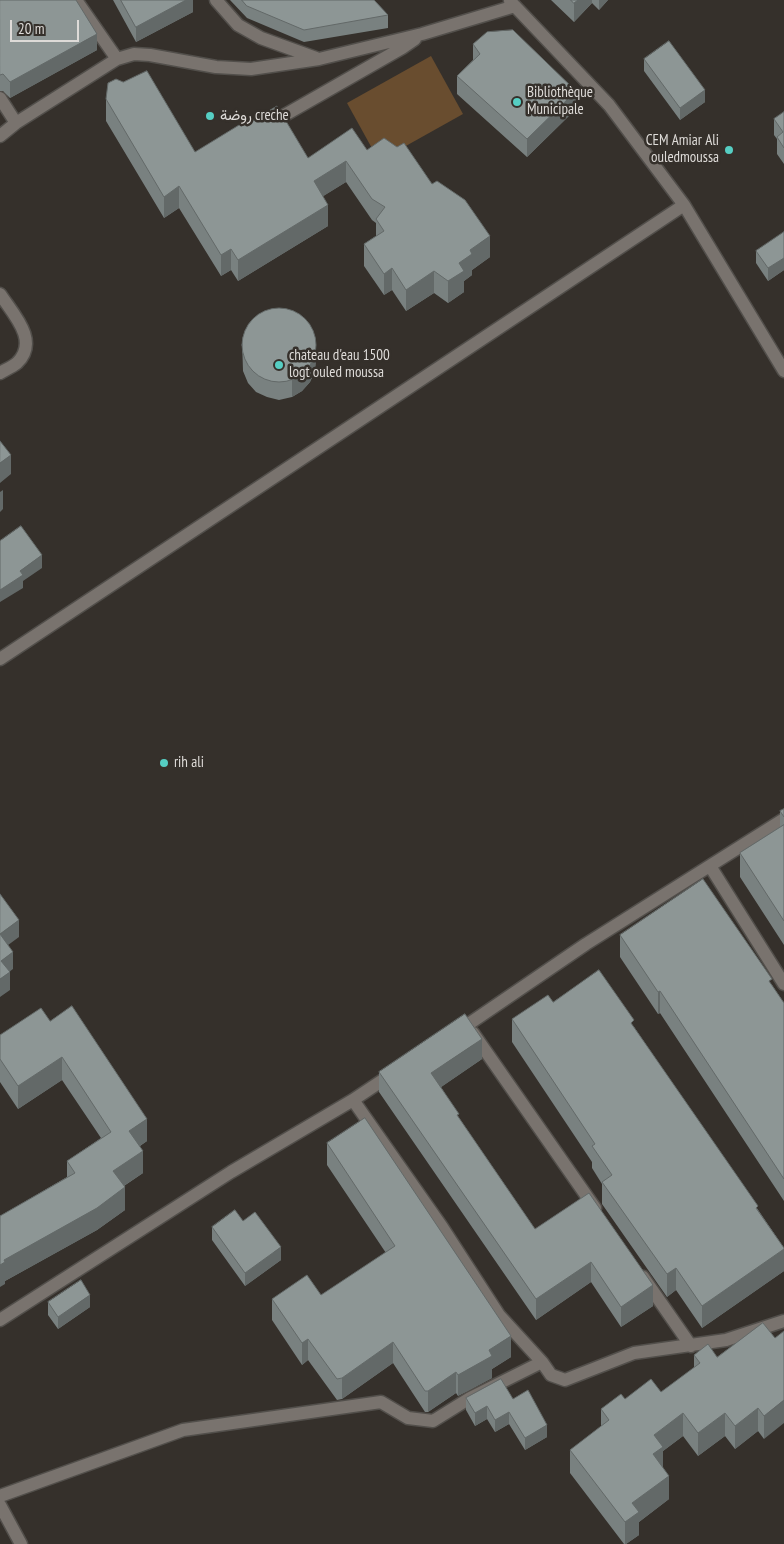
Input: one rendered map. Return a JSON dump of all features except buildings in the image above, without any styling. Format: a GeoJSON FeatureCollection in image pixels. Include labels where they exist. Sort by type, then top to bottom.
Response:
{"type":"FeatureCollection","features":[{"type":"Feature","properties":{"kind":"street"},"geometry":{"type":"LineString","coordinates":[[76,0],[117,58]]}},
{"type":"Feature","properties":{"kind":"street"},"geometry":{"type":"LineString","coordinates":[[216,0],[238,25],[261,38],[319,59]]}},
{"type":"Feature","properties":{"kind":"street"},"geometry":{"type":"LineString","coordinates":[[0,136],[16,123],[117,58],[134,54],[150,55],[216,67],[251,68],[319,59],[422,34],[512,3],[609,105],[684,205],[784,371]]}},
{"type":"Feature","properties":{"kind":"street"},"geometry":{"type":"LineString","coordinates":[[255,132],[402,48],[422,34]]}},
{"type":"Feature","properties":{"kind":"street"},"geometry":{"type":"LineString","coordinates":[[0,98],[16,123]]}},
{"type":"Feature","properties":{"kind":"street"},"geometry":{"type":"LineString","coordinates":[[0,659],[684,205]]}},
{"type":"Feature","properties":{"kind":"street"},"geometry":{"type":"LineString","coordinates":[[0,294],[23,330],[27,341],[25,352],[16,363],[0,373]]}},
{"type":"Feature","properties":{"kind":"street"},"geometry":{"type":"LineString","coordinates":[[443,1041],[586,944],[784,819]]}},
{"type":"Feature","properties":{"kind":"street"},"geometry":{"type":"LineString","coordinates":[[710,866],[784,984]]}},
{"type":"Feature","properties":{"kind":"street"},"geometry":{"type":"LineString","coordinates":[[468,1025],[602,1218]]}},
{"type":"Feature","properties":{"kind":"street"},"geometry":{"type":"LineString","coordinates":[[0,1320],[231,1172],[354,1100],[402,1068]]}},
{"type":"Feature","properties":{"kind":"street"},"geometry":{"type":"LineString","coordinates":[[354,1100],[442,1227],[499,1314],[542,1362],[551,1375],[565,1380],[634,1353],[726,1340],[784,1322]]}},
{"type":"Feature","properties":{"kind":"street"},"geometry":{"type":"LineString","coordinates":[[635,1266],[691,1346]]}},
{"type":"Feature","properties":{"kind":"street"},"geometry":{"type":"LineString","coordinates":[[0,1496],[183,1430],[381,1402],[408,1418],[433,1420],[470,1398],[542,1362]]}},
{"type":"Feature","properties":{"kind":"street"},"geometry":{"type":"LineString","coordinates":[[0,1505],[21,1544]]}},
{"type":"Feature","properties":{"kind":"shaded area"},"geometry":{"type":"Polygon","coordinates":[[[431,56],[463,114],[379,161],[347,103],[431,56]]]}},
{"type":"Feature","properties":{"kind":"place","name":"Bibliothèque Municipale"},"geometry":{"type":"Point","coordinates":[517,102]}},
{"type":"Feature","properties":{"kind":"place","name":"روضة creche"},"geometry":{"type":"Point","coordinates":[210,116]}},
{"type":"Feature","properties":{"kind":"place","name":"CEM Amiar Ali ouledmoussa"},"geometry":{"type":"Point","coordinates":[729,150]}},
{"type":"Feature","properties":{"kind":"place","name":"chateau d'eau 1500 logt ouled moussa"},"geometry":{"type":"Point","coordinates":[279,365]}},
{"type":"Feature","properties":{"kind":"place","name":"rih ali"},"geometry":{"type":"Point","coordinates":[164,763]}}]}
